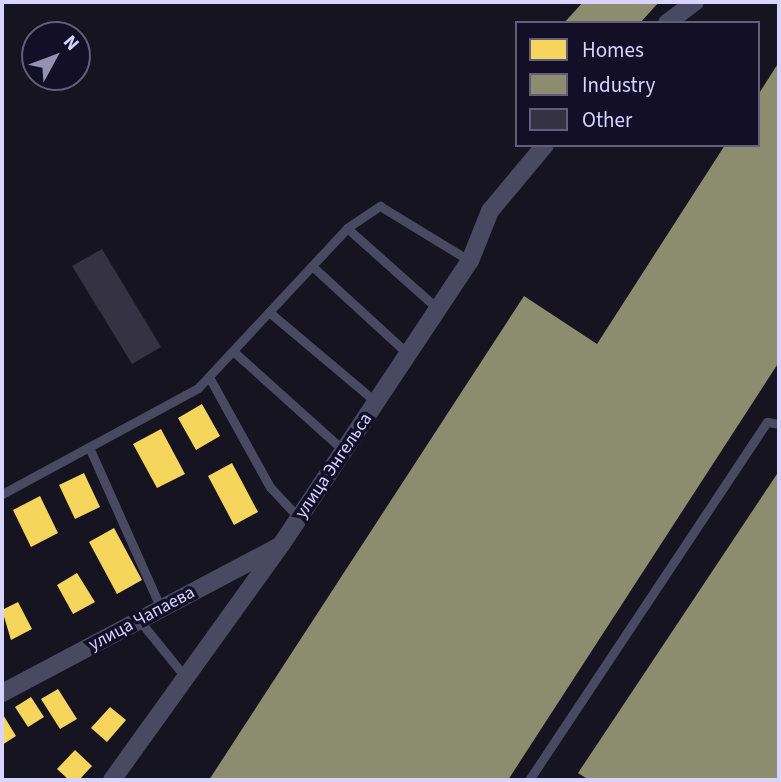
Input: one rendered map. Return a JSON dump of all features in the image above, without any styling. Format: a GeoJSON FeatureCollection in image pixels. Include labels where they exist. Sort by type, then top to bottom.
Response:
{"type":"FeatureCollection","features":[{"type":"Feature","properties":{"kind":"street"},"geometry":{"type":"LineString","coordinates":[[670,21],[695,2]]}},
{"type":"Feature","properties":{"kind":"street","name":"улица Энгельса"},"geometry":{"type":"LineString","coordinates":[[112,780],[281,545],[470,261],[490,211],[543,147]]}},
{"type":"Feature","properties":{"kind":"street","name":"улица Чапаева"},"geometry":{"type":"LineString","coordinates":[[2,693],[281,545]]}},
{"type":"Feature","properties":{"kind":"lane"},"geometry":{"type":"LineString","coordinates":[[2,494],[209,377],[347,228],[380,206],[470,261]]}},
{"type":"Feature","properties":{"kind":"lane"},"geometry":{"type":"LineString","coordinates":[[347,228],[438,309]]}},
{"type":"Feature","properties":{"kind":"lane"},"geometry":{"type":"LineString","coordinates":[[312,266],[408,354]]}},
{"type":"Feature","properties":{"kind":"lane"},"geometry":{"type":"LineString","coordinates":[[269,313],[376,402]]}},
{"type":"Feature","properties":{"kind":"lane"},"geometry":{"type":"LineString","coordinates":[[233,351],[344,450]]}},
{"type":"Feature","properties":{"kind":"lane"},"geometry":{"type":"LineString","coordinates":[[209,377],[270,487],[299,518]]}},
{"type":"Feature","properties":{"kind":"lane"},"geometry":{"type":"LineString","coordinates":[[528,780],[767,422],[779,424]]}},
{"type":"Feature","properties":{"kind":"lane"},"geometry":{"type":"LineString","coordinates":[[89,447],[160,609]]}},
{"type":"Feature","properties":{"kind":"lane"},"geometry":{"type":"LineString","coordinates":[[139,620],[186,678]]}},
{"type":"Feature","properties":{"kind":"building: Homes"},"geometry":{"type":"Polygon","coordinates":[[[202,404],[220,436],[196,450],[178,418],[202,404]]]}},
{"type":"Feature","properties":{"kind":"building: Homes"},"geometry":{"type":"Polygon","coordinates":[[[161,429],[185,474],[157,488],[133,444],[161,429]]]}},
{"type":"Feature","properties":{"kind":"building: Homes"},"geometry":{"type":"Polygon","coordinates":[[[232,463],[258,512],[234,525],[208,476],[232,463]]]}},
{"type":"Feature","properties":{"kind":"building: Homes"},"geometry":{"type":"Polygon","coordinates":[[[84,473],[100,507],[75,519],[59,485],[84,473]]]}},
{"type":"Feature","properties":{"kind":"building: Homes"},"geometry":{"type":"Polygon","coordinates":[[[40,496],[58,533],[31,547],[13,510],[40,496]]]}},
{"type":"Feature","properties":{"kind":"building: Homes"},"geometry":{"type":"Polygon","coordinates":[[[114,528],[142,580],[117,594],[89,542],[114,528]]]}},
{"type":"Feature","properties":{"kind":"building: Homes"},"geometry":{"type":"Polygon","coordinates":[[[77,573],[95,602],[73,614],[57,585],[77,573]]]}},
{"type":"Feature","properties":{"kind":"building: Homes"},"geometry":{"type":"Polygon","coordinates":[[[18,602],[32,629],[11,640],[2,610],[18,602]]]}},
{"type":"Feature","properties":{"kind":"building: Homes"},"geometry":{"type":"Polygon","coordinates":[[[58,689],[77,719],[60,729],[41,699],[58,689]]]}},
{"type":"Feature","properties":{"kind":"building: Homes"},"geometry":{"type":"Polygon","coordinates":[[[31,697],[44,717],[28,727],[15,707],[31,697]]]}},
{"type":"Feature","properties":{"kind":"building: Homes"},"geometry":{"type":"Polygon","coordinates":[[[110,707],[126,720],[107,742],[91,728],[110,707]]]}},
{"type":"Feature","properties":{"kind":"building: Homes"},"geometry":{"type":"Polygon","coordinates":[[[2,713],[16,736],[2,745],[2,713]]]}},
{"type":"Feature","properties":{"kind":"building: Homes"},"geometry":{"type":"Polygon","coordinates":[[[75,750],[92,766],[79,780],[69,780],[57,769],[75,750]]]}},
{"type":"Feature","properties":{"kind":"building: Industry"},"geometry":{"type":"Polygon","coordinates":[[[583,2],[659,2],[642,21],[566,21],[583,2]]]}},
{"type":"Feature","properties":{"kind":"building: Industry"},"geometry":{"type":"Polygon","coordinates":[[[779,62],[779,362],[508,780],[209,780],[524,296],[597,344],[724,147],[760,147],[760,92],[779,62]]]}},
{"type":"Feature","properties":{"kind":"building: Industry"},"geometry":{"type":"Polygon","coordinates":[[[779,471],[779,780],[589,780],[578,773],[779,471]]]}},
{"type":"Feature","properties":{"kind":"building: Other"},"geometry":{"type":"Polygon","coordinates":[[[102,249],[161,347],[132,364],[72,266],[102,249]]]}}]}
